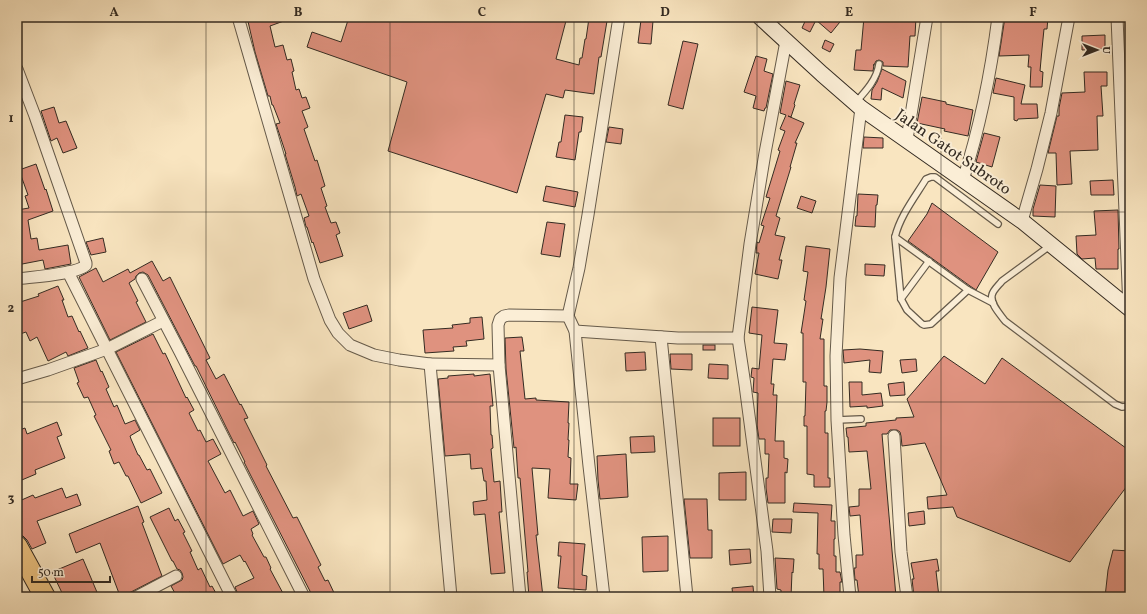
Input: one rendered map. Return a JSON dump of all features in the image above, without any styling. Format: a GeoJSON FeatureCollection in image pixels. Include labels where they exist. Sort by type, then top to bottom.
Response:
{"type":"FeatureCollection","features":[{"type":"Feature","properties":{"kind":"highway"},"geometry":{"type":"LineString","coordinates":[[17,546],[45,597]]}},
{"type":"Feature","properties":{"kind":"street"},"geometry":{"type":"LineString","coordinates":[[238,17],[312,272],[330,320],[338,333],[350,345],[359,350],[374,355],[399,360],[430,364],[499,365]]}},
{"type":"Feature","properties":{"kind":"street"},"geometry":{"type":"LineString","coordinates":[[604,597],[575,331],[568,316],[579,268],[619,17]]}},
{"type":"Feature","properties":{"kind":"street","name":"Jalan Gatot Subroto"},"geometry":{"type":"LineString","coordinates":[[760,17],[858,105],[908,139],[955,180],[1022,221],[1130,309]]}},
{"type":"Feature","properties":{"kind":"street"},"geometry":{"type":"LineString","coordinates":[[908,139],[927,17]]}},
{"type":"Feature","properties":{"kind":"street"},"geometry":{"type":"LineString","coordinates":[[955,180],[972,152],[984,104],[995,45],[998,17]]}},
{"type":"Feature","properties":{"kind":"street"},"geometry":{"type":"LineString","coordinates":[[1022,221],[1051,113],[1069,17]]}},
{"type":"Feature","properties":{"kind":"street"},"geometry":{"type":"LineString","coordinates":[[1117,17],[1125,94],[1130,309]]}},
{"type":"Feature","properties":{"kind":"street"},"geometry":{"type":"LineString","coordinates":[[770,597],[767,551],[738,338],[750,244],[786,41]]}},
{"type":"Feature","properties":{"kind":"street"},"geometry":{"type":"LineString","coordinates":[[17,69],[38,123],[86,260],[86,265],[84,268],[68,272],[17,279]]}},
{"type":"Feature","properties":{"kind":"street"},"geometry":{"type":"LineString","coordinates":[[850,597],[844,535],[837,420],[836,356],[840,278],[858,105]]}},
{"type":"Feature","properties":{"kind":"street"},"geometry":{"type":"LineString","coordinates":[[68,272],[232,597]]}},
{"type":"Feature","properties":{"kind":"street"},"geometry":{"type":"LineString","coordinates":[[142,279],[304,597]]}},
{"type":"Feature","properties":{"kind":"street"},"geometry":{"type":"LineString","coordinates":[[520,597],[499,365],[498,325],[500,319],[504,316],[568,316]]}},
{"type":"Feature","properties":{"kind":"street"},"geometry":{"type":"LineString","coordinates":[[17,379],[48,370],[107,349],[163,321]]}},
{"type":"Feature","properties":{"kind":"street"},"geometry":{"type":"LineString","coordinates":[[575,331],[698,339],[738,338]]}},
{"type":"Feature","properties":{"kind":"street"},"geometry":{"type":"LineString","coordinates":[[661,337],[687,597]]}},
{"type":"Feature","properties":{"kind":"street"},"geometry":{"type":"LineString","coordinates":[[430,364],[451,597]]}},
{"type":"Feature","properties":{"kind":"street"},"geometry":{"type":"LineString","coordinates":[[894,436],[901,552],[907,597]]}},
{"type":"Feature","properties":{"kind":"street"},"geometry":{"type":"LineString","coordinates":[[136,597],[176,576]]}},
{"type":"Feature","properties":{"kind":"lane"},"geometry":{"type":"LineString","coordinates":[[858,105],[878,70],[879,64]]}},
{"type":"Feature","properties":{"kind":"lane"},"geometry":{"type":"LineString","coordinates":[[968,290],[930,324],[922,324],[907,310],[901,299],[895,237],[898,226],[926,179],[931,177],[955,180],[998,224]]}},
{"type":"Feature","properties":{"kind":"lane"},"geometry":{"type":"LineString","coordinates":[[895,237],[968,290],[993,303]]}},
{"type":"Feature","properties":{"kind":"lane"},"geometry":{"type":"LineString","coordinates":[[1051,244],[1002,281],[992,295],[993,303],[1005,321],[1115,404],[1122,407],[1130,406]]}},
{"type":"Feature","properties":{"kind":"lane"},"geometry":{"type":"LineString","coordinates":[[901,299],[929,261]]}},
{"type":"Feature","properties":{"kind":"lane"},"geometry":{"type":"LineString","coordinates":[[837,420],[861,419]]}},
{"type":"Feature","properties":{"kind":"building"},"geometry":{"type":"Polygon","coordinates":[[[247,17],[292,17],[270,26],[275,47],[283,45],[287,60],[291,59],[296,90],[299,89],[302,98],[306,97],[310,108],[302,111],[308,127],[304,129],[315,161],[317,160],[325,186],[321,188],[327,206],[325,207],[331,223],[336,222],[340,233],[336,235],[343,256],[320,263],[306,227],[304,218],[309,216],[301,194],[297,196],[276,124],[280,123],[272,105],[270,96],[268,96],[255,52],[247,17]]]}},
{"type":"Feature","properties":{"kind":"building"},"geometry":{"type":"Polygon","coordinates":[[[349,17],[567,17],[556,59],[579,65],[580,58],[582,58],[589,18],[607,21],[601,57],[599,57],[594,94],[565,90],[563,98],[546,94],[517,193],[388,151],[407,82],[307,47],[312,32],[341,42],[349,17]]]}},
{"type":"Feature","properties":{"kind":"building"},"geometry":{"type":"Polygon","coordinates":[[[807,17],[844,17],[831,33],[816,20],[810,32],[802,28],[807,17]]]}},
{"type":"Feature","properties":{"kind":"building"},"geometry":{"type":"Polygon","coordinates":[[[864,17],[916,17],[915,36],[910,36],[908,67],[883,66],[883,62],[879,60],[876,61],[873,71],[854,70],[856,50],[861,50],[864,17]]]}},
{"type":"Feature","properties":{"kind":"building"},"geometry":{"type":"Polygon","coordinates":[[[1005,17],[1048,17],[1047,29],[1044,29],[1040,71],[1043,72],[1042,87],[1030,87],[1031,67],[1028,67],[1029,55],[999,56],[1005,17]]]}},
{"type":"Feature","properties":{"kind":"building"},"geometry":{"type":"Polygon","coordinates":[[[641,20],[653,21],[651,44],[638,43],[641,20]]]}},
{"type":"Feature","properties":{"kind":"building"},"geometry":{"type":"Polygon","coordinates":[[[1105,35],[1105,49],[1082,50],[1082,36],[1105,35]]]}},
{"type":"Feature","properties":{"kind":"building"},"geometry":{"type":"Polygon","coordinates":[[[825,40],[834,44],[830,52],[822,48],[825,40]]]}},
{"type":"Feature","properties":{"kind":"building"},"geometry":{"type":"Polygon","coordinates":[[[683,41],[698,44],[683,109],[668,105],[683,41]]]}},
{"type":"Feature","properties":{"kind":"building"},"geometry":{"type":"Polygon","coordinates":[[[756,56],[767,59],[764,71],[773,74],[766,108],[764,111],[753,108],[756,96],[744,92],[756,56]]]}},
{"type":"Feature","properties":{"kind":"building"},"geometry":{"type":"Polygon","coordinates":[[[882,69],[906,81],[903,98],[882,88],[881,100],[871,99],[872,90],[882,69]]]}},
{"type":"Feature","properties":{"kind":"building"},"geometry":{"type":"Polygon","coordinates":[[[1084,72],[1107,72],[1107,86],[1101,86],[1103,116],[1097,116],[1098,150],[1070,151],[1072,184],[1057,185],[1056,153],[1048,153],[1057,116],[1059,116],[1062,93],[1085,92],[1084,72]]]}},
{"type":"Feature","properties":{"kind":"building"},"geometry":{"type":"Polygon","coordinates":[[[996,78],[1025,85],[1021,104],[1037,104],[1038,118],[1018,119],[1017,121],[1014,120],[1014,97],[993,93],[996,78]]]}},
{"type":"Feature","properties":{"kind":"building"},"geometry":{"type":"Polygon","coordinates":[[[786,81],[800,85],[791,117],[788,116],[804,123],[795,143],[797,143],[791,167],[776,216],[780,218],[775,235],[785,237],[779,260],[782,260],[778,279],[755,274],[759,253],[756,253],[757,242],[759,243],[764,226],[761,225],[770,198],[766,197],[780,151],[778,150],[785,131],[780,129],[786,115],[780,113],[786,81]]]}},
{"type":"Feature","properties":{"kind":"building"},"geometry":{"type":"Polygon","coordinates":[[[922,97],[973,110],[968,136],[917,123],[922,97]]]}},
{"type":"Feature","properties":{"kind":"building"},"geometry":{"type":"Polygon","coordinates":[[[54,107],[59,123],[66,121],[77,148],[63,153],[57,138],[51,141],[41,111],[54,107]]]}},
{"type":"Feature","properties":{"kind":"building"},"geometry":{"type":"Polygon","coordinates":[[[565,115],[583,117],[575,160],[556,157],[559,142],[561,142],[565,115]]]}},
{"type":"Feature","properties":{"kind":"building"},"geometry":{"type":"Polygon","coordinates":[[[609,127],[623,129],[621,144],[606,142],[609,127]]]}},
{"type":"Feature","properties":{"kind":"building"},"geometry":{"type":"Polygon","coordinates":[[[984,133],[1000,137],[992,167],[976,162],[984,133]]]}},
{"type":"Feature","properties":{"kind":"building"},"geometry":{"type":"Polygon","coordinates":[[[864,137],[883,138],[883,148],[863,148],[864,137]]]}},
{"type":"Feature","properties":{"kind":"building"},"geometry":{"type":"Polygon","coordinates":[[[36,164],[53,211],[28,220],[31,239],[37,238],[39,250],[68,245],[71,264],[45,269],[43,260],[17,265],[17,210],[29,208],[25,196],[28,195],[19,170],[36,164]]]}},
{"type":"Feature","properties":{"kind":"building"},"geometry":{"type":"Polygon","coordinates":[[[1113,180],[1114,195],[1091,195],[1090,181],[1113,180]]]}},
{"type":"Feature","properties":{"kind":"building"},"geometry":{"type":"Polygon","coordinates":[[[1040,185],[1056,186],[1055,217],[1033,216],[1033,209],[1040,185]]]}},
{"type":"Feature","properties":{"kind":"building"},"geometry":{"type":"Polygon","coordinates":[[[546,186],[578,192],[575,207],[543,201],[546,186]]]}},
{"type":"Feature","properties":{"kind":"building"},"geometry":{"type":"Polygon","coordinates":[[[858,194],[878,195],[875,227],[855,226],[858,194]]]}},
{"type":"Feature","properties":{"kind":"building"},"geometry":{"type":"Polygon","coordinates":[[[801,196],[816,201],[812,213],[797,208],[801,196]]]}},
{"type":"Feature","properties":{"kind":"building"},"geometry":{"type":"Polygon","coordinates":[[[932,203],[998,252],[976,290],[908,241],[927,214],[932,203]]]}},
{"type":"Feature","properties":{"kind":"building"},"geometry":{"type":"Polygon","coordinates":[[[1118,210],[1118,269],[1096,269],[1095,258],[1082,259],[1077,254],[1076,236],[1096,235],[1094,211],[1118,210]]]}},
{"type":"Feature","properties":{"kind":"building"},"geometry":{"type":"Polygon","coordinates":[[[547,222],[565,224],[560,257],[541,254],[547,222]]]}},
{"type":"Feature","properties":{"kind":"building"},"geometry":{"type":"Polygon","coordinates":[[[103,238],[106,252],[91,255],[86,242],[103,238]]]}},
{"type":"Feature","properties":{"kind":"building"},"geometry":{"type":"Polygon","coordinates":[[[806,246],[830,249],[821,319],[823,319],[820,339],[824,339],[824,386],[827,386],[825,433],[828,433],[828,478],[830,478],[830,487],[814,487],[814,475],[807,474],[807,426],[804,426],[806,382],[803,382],[803,333],[801,333],[806,301],[804,300],[808,272],[803,271],[806,246]]]}},
{"type":"Feature","properties":{"kind":"building"},"geometry":{"type":"Polygon","coordinates":[[[152,261],[163,281],[170,277],[210,358],[206,360],[216,379],[224,374],[240,405],[241,404],[248,418],[244,419],[267,465],[266,466],[293,518],[297,517],[321,565],[318,567],[325,581],[328,580],[336,597],[313,597],[196,366],[148,275],[143,272],[139,273],[135,279],[129,283],[146,322],[110,340],[79,277],[96,268],[103,282],[128,269],[130,273],[152,261]]]}},
{"type":"Feature","properties":{"kind":"building"},"geometry":{"type":"Polygon","coordinates":[[[865,264],[885,265],[884,276],[865,275],[865,264]]]}},
{"type":"Feature","properties":{"kind":"building"},"geometry":{"type":"Polygon","coordinates":[[[58,286],[64,300],[62,300],[68,317],[72,316],[88,348],[68,356],[66,352],[48,361],[37,337],[30,341],[26,332],[17,335],[17,303],[39,296],[38,294],[58,286]]]}},
{"type":"Feature","properties":{"kind":"building"},"geometry":{"type":"Polygon","coordinates":[[[367,305],[372,321],[349,329],[343,313],[367,305]]]}},
{"type":"Feature","properties":{"kind":"building"},"geometry":{"type":"Polygon","coordinates":[[[752,307],[778,310],[774,343],[787,344],[785,360],[773,359],[771,384],[774,384],[773,395],[777,395],[775,441],[784,441],[784,458],[788,459],[787,473],[785,472],[785,503],[768,503],[766,478],[768,478],[769,454],[765,454],[765,439],[759,439],[757,425],[758,393],[753,392],[754,378],[751,377],[752,368],[759,369],[762,335],[749,333],[752,307]]]}},
{"type":"Feature","properties":{"kind":"building"},"geometry":{"type":"Polygon","coordinates":[[[482,317],[484,339],[466,341],[467,346],[453,347],[454,351],[425,353],[423,330],[453,328],[452,325],[470,323],[470,318],[482,317]]]}},
{"type":"Feature","properties":{"kind":"building"},"geometry":{"type":"Polygon","coordinates":[[[153,334],[163,354],[165,353],[186,398],[187,397],[194,410],[189,413],[198,431],[200,430],[206,442],[213,439],[221,454],[208,461],[225,493],[230,490],[243,516],[253,511],[259,524],[251,529],[252,535],[264,557],[266,557],[271,568],[270,569],[285,597],[239,597],[235,587],[254,578],[240,555],[223,564],[116,352],[153,334]]]}},
{"type":"Feature","properties":{"kind":"building"},"geometry":{"type":"Polygon","coordinates":[[[522,337],[524,351],[520,351],[525,399],[536,398],[536,400],[569,402],[568,457],[571,458],[570,484],[578,484],[576,500],[548,498],[550,469],[532,468],[538,535],[536,535],[543,597],[529,597],[520,478],[518,478],[516,447],[514,448],[506,369],[505,338],[522,337]]]}},
{"type":"Feature","properties":{"kind":"building"},"geometry":{"type":"Polygon","coordinates":[[[703,345],[715,345],[715,350],[703,350],[703,345]]]}},
{"type":"Feature","properties":{"kind":"building"},"geometry":{"type":"Polygon","coordinates":[[[860,349],[883,351],[881,373],[869,372],[870,360],[844,363],[843,350],[860,349]]]}},
{"type":"Feature","properties":{"kind":"building"},"geometry":{"type":"Polygon","coordinates":[[[645,352],[646,370],[626,371],[625,353],[645,352]]]}},
{"type":"Feature","properties":{"kind":"building"},"geometry":{"type":"Polygon","coordinates":[[[670,354],[692,354],[692,370],[671,369],[670,354]]]}},
{"type":"Feature","properties":{"kind":"building"},"geometry":{"type":"Polygon","coordinates":[[[944,356],[985,384],[1002,358],[1130,451],[1130,482],[1070,562],[957,517],[953,507],[928,509],[927,497],[947,495],[925,443],[902,446],[900,432],[897,430],[890,430],[887,434],[882,434],[896,597],[859,597],[854,568],[856,568],[856,555],[863,555],[860,515],[850,516],[849,507],[859,506],[859,489],[871,489],[867,451],[849,452],[846,428],[866,426],[866,423],[896,420],[896,418],[914,417],[907,399],[944,356]]]}},
{"type":"Feature","properties":{"kind":"building"},"geometry":{"type":"Polygon","coordinates":[[[916,359],[917,371],[902,373],[900,360],[916,359]]]}},
{"type":"Feature","properties":{"kind":"building"},"geometry":{"type":"Polygon","coordinates":[[[96,360],[109,387],[106,389],[114,407],[117,405],[125,424],[135,420],[140,430],[130,436],[131,439],[138,455],[147,470],[150,469],[162,493],[141,503],[128,476],[126,476],[119,462],[114,464],[109,451],[111,450],[94,416],[96,415],[88,397],[84,398],[77,383],[79,382],[74,368],[96,360]]]}},
{"type":"Feature","properties":{"kind":"building"},"geometry":{"type":"Polygon","coordinates":[[[709,364],[728,365],[728,379],[708,378],[709,364]]]}},
{"type":"Feature","properties":{"kind":"building"},"geometry":{"type":"Polygon","coordinates":[[[474,374],[474,376],[490,374],[493,406],[490,406],[493,448],[491,449],[494,482],[500,481],[502,512],[499,512],[505,573],[491,574],[485,514],[474,515],[473,502],[487,500],[486,481],[484,481],[482,468],[471,469],[470,454],[445,456],[438,379],[448,378],[448,376],[474,374]]]}},
{"type":"Feature","properties":{"kind":"building"},"geometry":{"type":"Polygon","coordinates":[[[849,382],[862,382],[862,395],[881,393],[883,406],[867,408],[867,406],[850,407],[849,382]]]}},
{"type":"Feature","properties":{"kind":"building"},"geometry":{"type":"Polygon","coordinates":[[[904,382],[905,395],[890,396],[888,384],[904,382]]]}},
{"type":"Feature","properties":{"kind":"building"},"geometry":{"type":"Polygon","coordinates":[[[713,418],[740,418],[740,446],[713,446],[713,418]]]}},
{"type":"Feature","properties":{"kind":"building"},"geometry":{"type":"Polygon","coordinates":[[[57,422],[62,435],[57,437],[65,458],[35,470],[36,474],[17,482],[17,431],[25,428],[27,434],[57,422]]]}},
{"type":"Feature","properties":{"kind":"building"},"geometry":{"type":"Polygon","coordinates":[[[654,436],[655,452],[631,453],[630,437],[654,436]]]}},
{"type":"Feature","properties":{"kind":"building"},"geometry":{"type":"Polygon","coordinates":[[[626,454],[628,497],[600,499],[597,456],[626,454]]]}},
{"type":"Feature","properties":{"kind":"building"},"geometry":{"type":"Polygon","coordinates":[[[746,472],[746,500],[719,500],[719,473],[746,472]]]}},
{"type":"Feature","properties":{"kind":"building"},"geometry":{"type":"Polygon","coordinates":[[[62,488],[66,498],[77,494],[81,505],[37,521],[46,543],[32,549],[27,540],[20,535],[17,528],[17,502],[33,495],[35,498],[62,488]]]}},
{"type":"Feature","properties":{"kind":"building"},"geometry":{"type":"Polygon","coordinates":[[[684,499],[707,499],[708,530],[712,530],[712,558],[690,558],[684,499]]]}},
{"type":"Feature","properties":{"kind":"building"},"geometry":{"type":"Polygon","coordinates":[[[794,503],[832,505],[831,521],[835,521],[834,556],[836,556],[836,572],[840,572],[842,582],[840,582],[840,597],[824,597],[823,569],[819,569],[819,554],[817,554],[818,513],[793,512],[794,503]]]}},
{"type":"Feature","properties":{"kind":"building"},"geometry":{"type":"Polygon","coordinates":[[[138,506],[144,522],[142,523],[162,576],[120,596],[100,543],[76,553],[69,534],[138,506]]]}},
{"type":"Feature","properties":{"kind":"building"},"geometry":{"type":"Polygon","coordinates":[[[169,508],[175,521],[178,519],[185,532],[183,533],[192,551],[190,552],[198,570],[201,568],[210,587],[212,586],[218,597],[193,597],[190,592],[181,597],[177,597],[171,586],[182,580],[182,573],[177,569],[172,561],[150,517],[169,508]]]}},
{"type":"Feature","properties":{"kind":"building"},"geometry":{"type":"Polygon","coordinates":[[[924,511],[925,524],[909,526],[908,513],[924,511]]]}},
{"type":"Feature","properties":{"kind":"building"},"geometry":{"type":"Polygon","coordinates":[[[773,519],[792,519],[791,533],[772,532],[773,519]]]}},
{"type":"Feature","properties":{"kind":"building"},"geometry":{"type":"Polygon","coordinates":[[[668,536],[668,571],[643,572],[642,537],[668,536]]]}},
{"type":"Feature","properties":{"kind":"building"},"geometry":{"type":"Polygon","coordinates":[[[559,542],[585,544],[582,575],[587,576],[586,590],[558,588],[561,556],[558,556],[559,542]]]}},
{"type":"Feature","properties":{"kind":"building"},"geometry":{"type":"Polygon","coordinates":[[[750,549],[751,563],[730,565],[729,550],[750,549]]]}},
{"type":"Feature","properties":{"kind":"building"},"geometry":{"type":"Polygon","coordinates":[[[1113,550],[1130,551],[1130,597],[1105,597],[1108,570],[1113,550]]]}},
{"type":"Feature","properties":{"kind":"building"},"geometry":{"type":"Polygon","coordinates":[[[775,558],[794,559],[791,597],[781,597],[781,590],[777,589],[775,558]]]}},
{"type":"Feature","properties":{"kind":"building"},"geometry":{"type":"Polygon","coordinates":[[[83,559],[99,597],[64,597],[52,572],[83,559]]]}},
{"type":"Feature","properties":{"kind":"building"},"geometry":{"type":"Polygon","coordinates":[[[937,559],[939,571],[936,571],[939,597],[914,597],[912,579],[914,579],[911,563],[937,559]]]}},
{"type":"Feature","properties":{"kind":"building"},"geometry":{"type":"Polygon","coordinates":[[[753,586],[754,597],[733,597],[732,588],[753,586]]]}}]}
